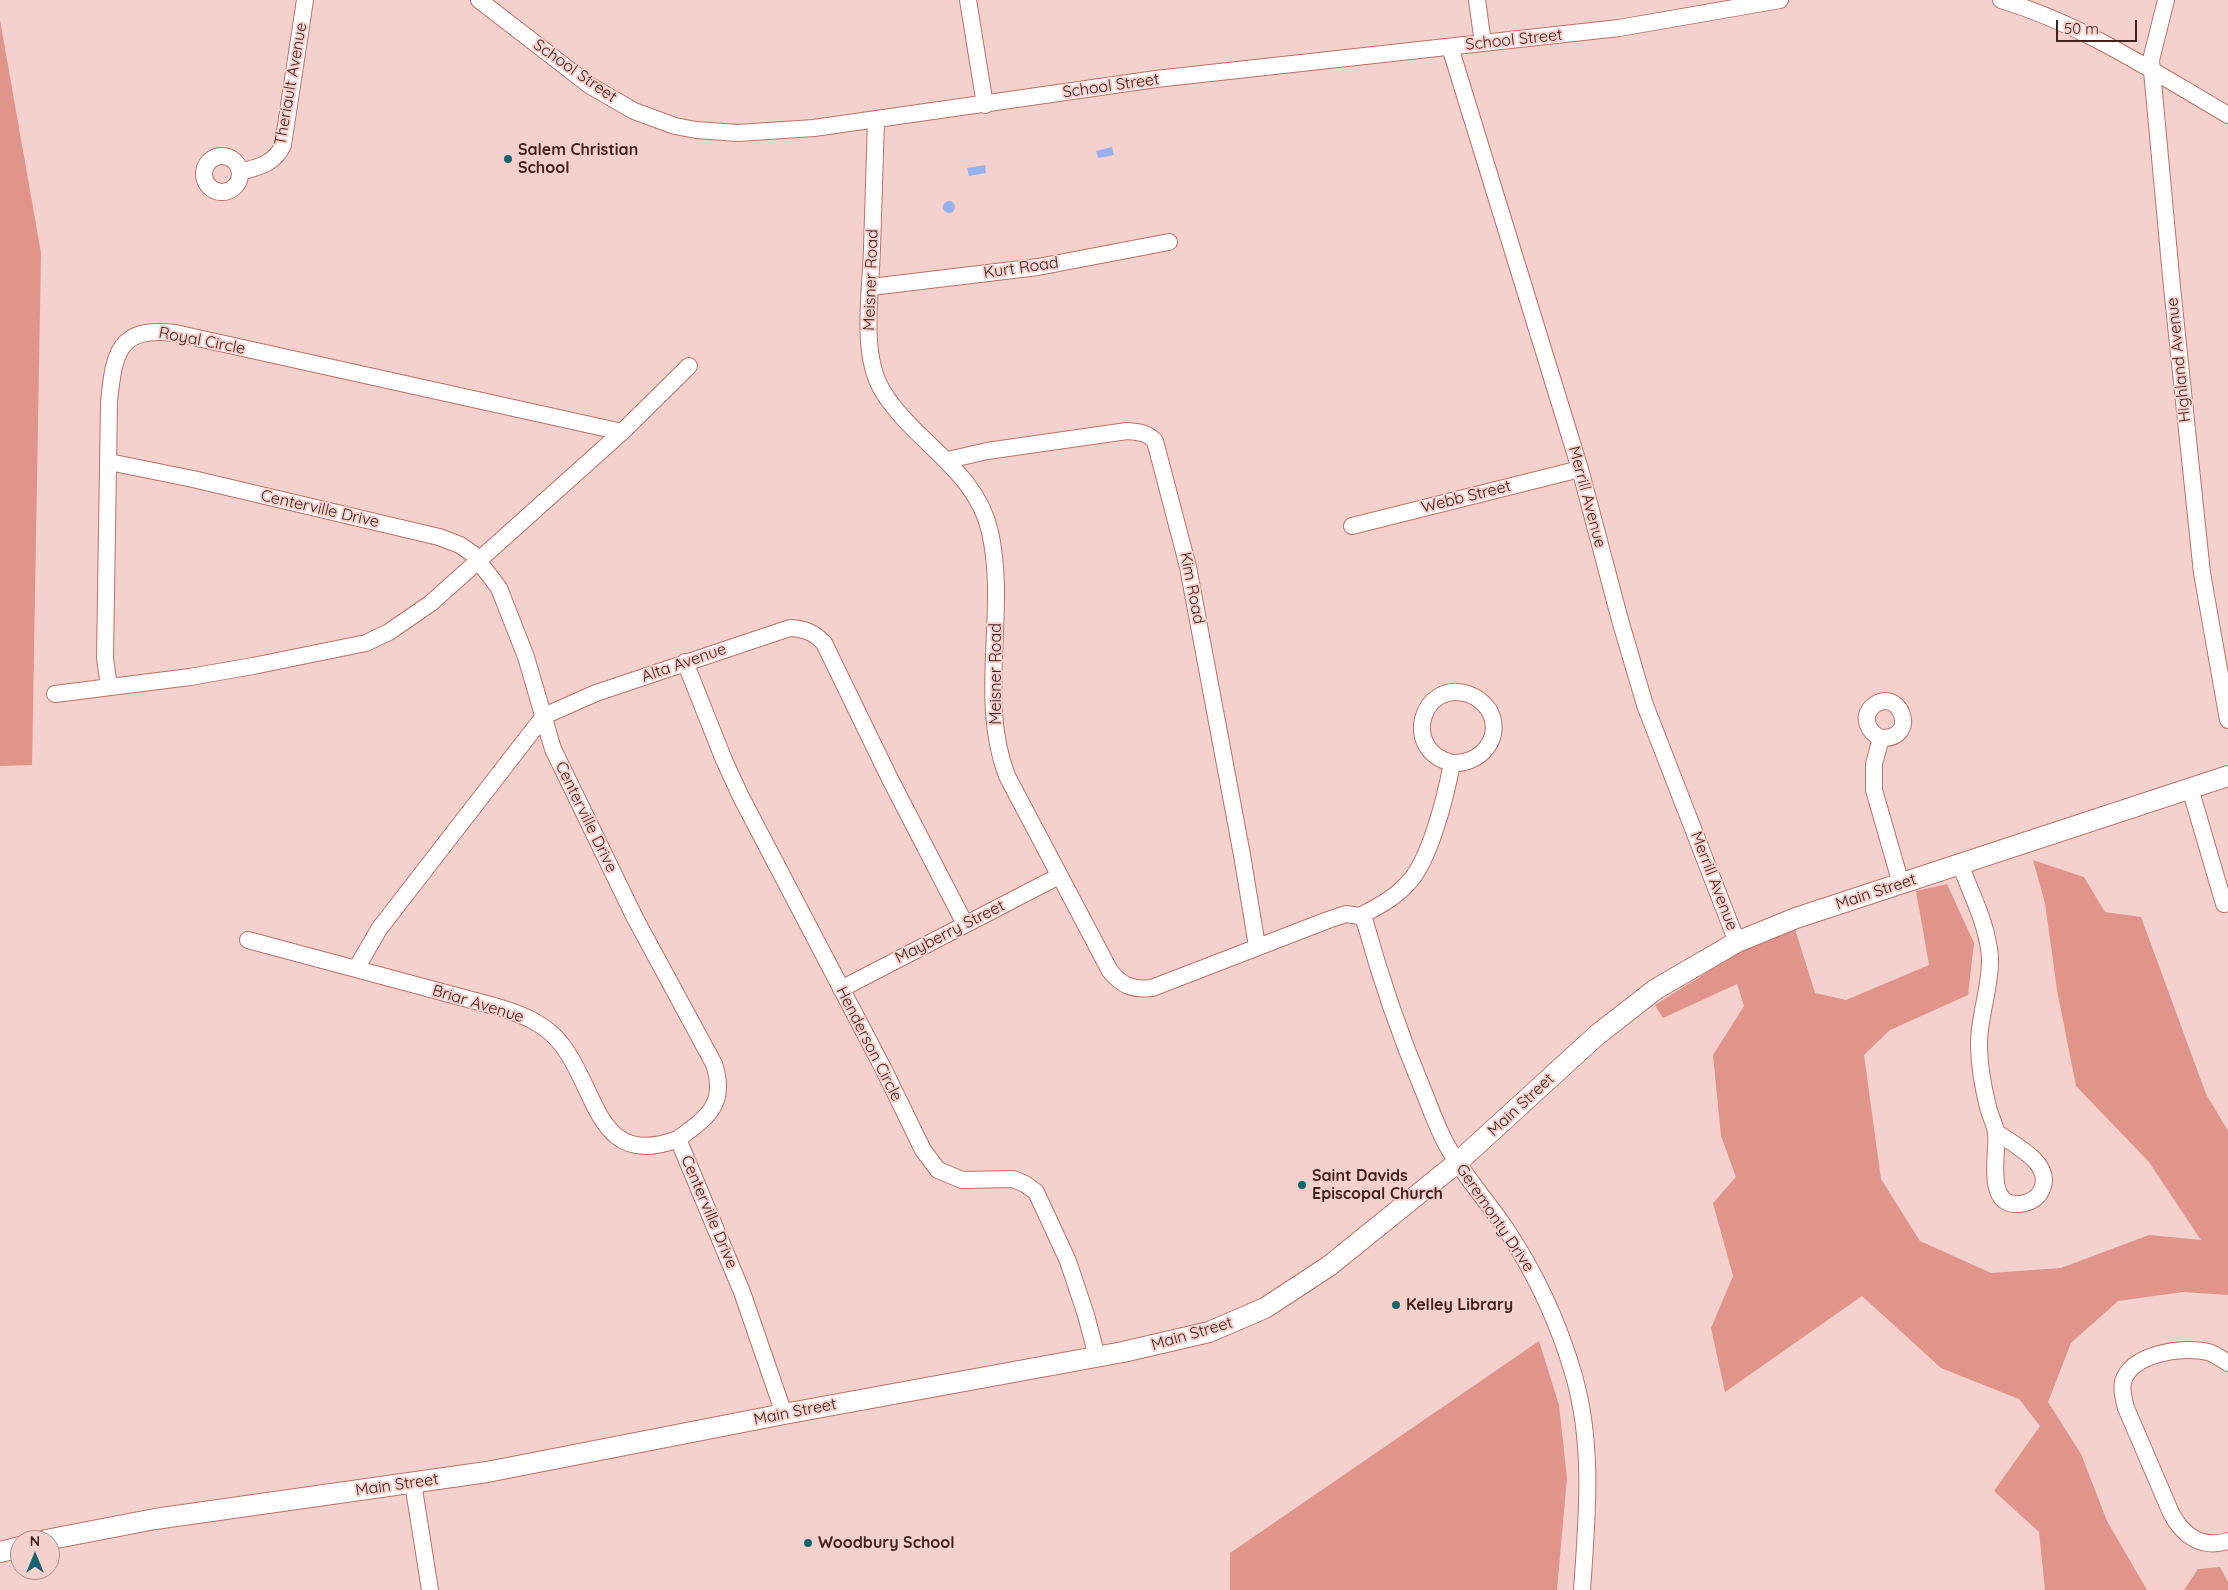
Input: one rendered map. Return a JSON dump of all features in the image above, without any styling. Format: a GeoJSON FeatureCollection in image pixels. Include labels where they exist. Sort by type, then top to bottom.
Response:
{"type":"FeatureCollection","features":[{"type":"Feature","properties":{"kind":"main road","name":"Main Street"},"geometry":{"type":"LineString","coordinates":[[60,1537],[155,1519],[488,1472],[784,1414],[1098,1357],[1209,1332],[1265,1308],[1329,1266],[1458,1162],[1618,1017],[1670,980],[1737,942],[1796,918],[2228,776]]}},
{"type":"Feature","properties":{"kind":"street","name":"Theriault Avenue"},"geometry":{"type":"LineString","coordinates":[[240,172],[270,162],[278,155],[283,145],[305,0]]}},
{"type":"Feature","properties":{"kind":"street","name":"School Street"},"geometry":{"type":"LineString","coordinates":[[479,0],[589,85],[634,111],[674,126],[696,130],[738,132],[806,128],[876,120],[1156,79],[1620,28],[1759,2],[1780,0]]}},
{"type":"Feature","properties":{"kind":"street"},"geometry":{"type":"LineString","coordinates":[[968,0],[985,105]]}},
{"type":"Feature","properties":{"kind":"street"},"geometry":{"type":"LineString","coordinates":[[1477,0],[1483,43]]}},
{"type":"Feature","properties":{"kind":"street"},"geometry":{"type":"LineString","coordinates":[[2001,0],[2040,13],[2122,51],[2228,115]]}},
{"type":"Feature","properties":{"kind":"street","name":"Highland Avenue"},"geometry":{"type":"LineString","coordinates":[[2166,0],[2151,60],[2172,287],[2202,573],[2228,720]]}},
{"type":"Feature","properties":{"kind":"street","name":"Merrill Avenue"},"geometry":{"type":"LineString","coordinates":[[1450,47],[1580,469],[1620,620],[1645,705],[1737,942]]}},
{"type":"Feature","properties":{"kind":"street","name":"Meisner Road"},"geometry":{"type":"LineString","coordinates":[[876,120],[870,351],[875,376],[896,408],[961,475],[986,518],[992,540],[997,587],[994,714],[999,752],[1007,776],[1110,971],[1118,981],[1128,987],[1139,989],[1152,988],[1328,920],[1346,914],[1360,916]]}},
{"type":"Feature","properties":{"kind":"street","name":"Kurt Road"},"geometry":{"type":"LineString","coordinates":[[871,287],[1038,267],[1169,242]]}},
{"type":"Feature","properties":{"kind":"street","name":"Royal Circle"},"geometry":{"type":"LineString","coordinates":[[109,687],[105,658],[109,402],[115,365],[119,353],[126,342],[136,334],[149,331],[175,333],[622,432]]}},
{"type":"Feature","properties":{"kind":"street"},"geometry":{"type":"LineString","coordinates":[[55,694],[190,677],[366,643],[389,632],[431,603],[622,432],[689,366]]}},
{"type":"Feature","properties":{"kind":"street","name":"Kim Road"},"geometry":{"type":"LineString","coordinates":[[948,460],[988,451],[1127,431],[1148,435],[1155,441],[1188,567],[1257,946]]}},
{"type":"Feature","properties":{"kind":"street","name":"Centerville Drive"},"geometry":{"type":"LineString","coordinates":[[109,462],[193,479],[425,533],[460,545],[479,559],[494,580],[504,599],[526,657],[553,749],[620,888],[714,1064],[720,1086],[714,1106],[700,1122],[678,1139],[742,1292],[784,1414]]}},
{"type":"Feature","properties":{"kind":"street","name":"Webb Street"},"geometry":{"type":"LineString","coordinates":[[1352,526],[1580,469]]}},
{"type":"Feature","properties":{"kind":"street","name":"Alta Avenue"},"geometry":{"type":"LineString","coordinates":[[356,969],[379,930],[544,716],[596,693],[790,628],[802,628],[814,634],[824,643],[886,771],[965,924]]}},
{"type":"Feature","properties":{"kind":"street","name":"Henderson Circle"},"geometry":{"type":"LineString","coordinates":[[685,662],[741,797],[884,1070],[923,1150],[938,1170],[962,1180],[1013,1179],[1025,1184],[1036,1192],[1068,1261],[1098,1357]]}},
{"type":"Feature","properties":{"kind":"street"},"geometry":{"type":"LineString","coordinates":[[1466,693],[1480,700],[1490,712],[1493,735],[1486,749],[1475,760],[1452,763],[1438,758],[1427,747],[1422,733],[1423,717],[1430,704],[1443,695],[1466,693]]}},
{"type":"Feature","properties":{"kind":"street"},"geometry":{"type":"LineString","coordinates":[[1881,738],[1874,764],[1874,790],[1901,884]]}},
{"type":"Feature","properties":{"kind":"street"},"geometry":{"type":"LineString","coordinates":[[1360,916],[1400,891],[1419,869],[1444,799],[1452,763]]}},
{"type":"Feature","properties":{"kind":"street"},"geometry":{"type":"LineString","coordinates":[[2190,788],[2224,904]]}},
{"type":"Feature","properties":{"kind":"street"},"geometry":{"type":"LineString","coordinates":[[1960,864],[1988,942],[1989,973],[1979,1044],[1982,1083],[1996,1132]]}},
{"type":"Feature","properties":{"kind":"street","name":"Mayberry Street"},"geometry":{"type":"LineString","coordinates":[[841,989],[1059,876]]}},
{"type":"Feature","properties":{"kind":"street","name":"Geremonty Drive"},"geometry":{"type":"LineString","coordinates":[[1360,916],[1365,922],[1384,991],[1448,1148],[1506,1228],[1538,1284],[1563,1339],[1574,1376],[1586,1438],[1588,1476],[1582,1590]]}},
{"type":"Feature","properties":{"kind":"street","name":"Briar Avenue"},"geometry":{"type":"LineString","coordinates":[[248,940],[505,1009],[535,1022],[550,1032],[562,1045],[598,1114],[621,1139],[627,1143],[642,1147],[654,1146],[678,1139]]}},
{"type":"Feature","properties":{"kind":"street"},"geometry":{"type":"LineString","coordinates":[[2228,1363],[2208,1352],[2186,1350],[2165,1352],[2132,1368],[2127,1374],[2122,1391],[2126,1408],[2171,1513],[2180,1528],[2193,1539],[2200,1542],[2218,1544],[2228,1541]]}},
{"type":"Feature","properties":{"kind":"street"},"geometry":{"type":"LineString","coordinates":[[413,1483],[430,1590]]}},
{"type":"Feature","properties":{"kind":"shaded area"},"geometry":{"type":"Polygon","coordinates":[[[0,20],[41,253],[32,765],[0,766],[0,20]]]}},
{"type":"Feature","properties":{"kind":"shaded area"},"geometry":{"type":"Polygon","coordinates":[[[2033,860],[2084,877],[2105,912],[2141,917],[2206,1094],[2228,1131],[2228,1295],[2183,1292],[2118,1301],[2071,1343],[2048,1402],[2081,1454],[2107,1521],[2147,1590],[2045,1590],[2039,1532],[1994,1491],[2040,1426],[2019,1399],[1941,1368],[1862,1296],[1725,1392],[1711,1328],[1733,1276],[1713,1203],[1736,1177],[1721,1136],[1713,1055],[1744,1006],[1737,984],[1663,1018],[1655,1005],[1741,951],[1795,929],[1815,993],[1846,1000],[1929,965],[1916,891],[1947,884],[1974,943],[1968,995],[1890,1030],[1864,1055],[1881,1179],[1920,1241],[1991,1273],[2061,1268],[2149,1235],[2201,1240],[2149,1162],[2076,1086],[2057,990],[2045,903],[2033,860]]]}},
{"type":"Feature","properties":{"kind":"shaded area"},"geometry":{"type":"Polygon","coordinates":[[[1539,1341],[1559,1405],[1567,1478],[1557,1590],[1230,1590],[1230,1553],[1539,1341]]]}},
{"type":"Feature","properties":{"kind":"shaded area"},"geometry":{"type":"Polygon","coordinates":[[[2220,1567],[2228,1582],[2228,1590],[2184,1590],[2198,1569],[2220,1567]]]}},
{"type":"Feature","properties":{"kind":"water"},"geometry":{"type":"Polygon","coordinates":[[[1112,147],[1114,155],[1098,158],[1096,151],[1112,147]]]}},
{"type":"Feature","properties":{"kind":"water"},"geometry":{"type":"Polygon","coordinates":[[[985,165],[986,173],[969,176],[967,168],[985,165]]]}},
{"type":"Feature","properties":{"kind":"water"},"geometry":{"type":"Polygon","coordinates":[[[949,201],[955,207],[949,213],[943,207],[949,201]]]}},
{"type":"Feature","properties":{"kind":"place","name":"Salem Christian School"},"geometry":{"type":"Point","coordinates":[508,159]}},
{"type":"Feature","properties":{"kind":"place","name":"Saint Davids Episcopal Church"},"geometry":{"type":"Point","coordinates":[1302,1185]}},
{"type":"Feature","properties":{"kind":"place","name":"Kelley Library"},"geometry":{"type":"Point","coordinates":[1396,1305]}},
{"type":"Feature","properties":{"kind":"place","name":"Woodbury School"},"geometry":{"type":"Point","coordinates":[808,1543]}}]}
